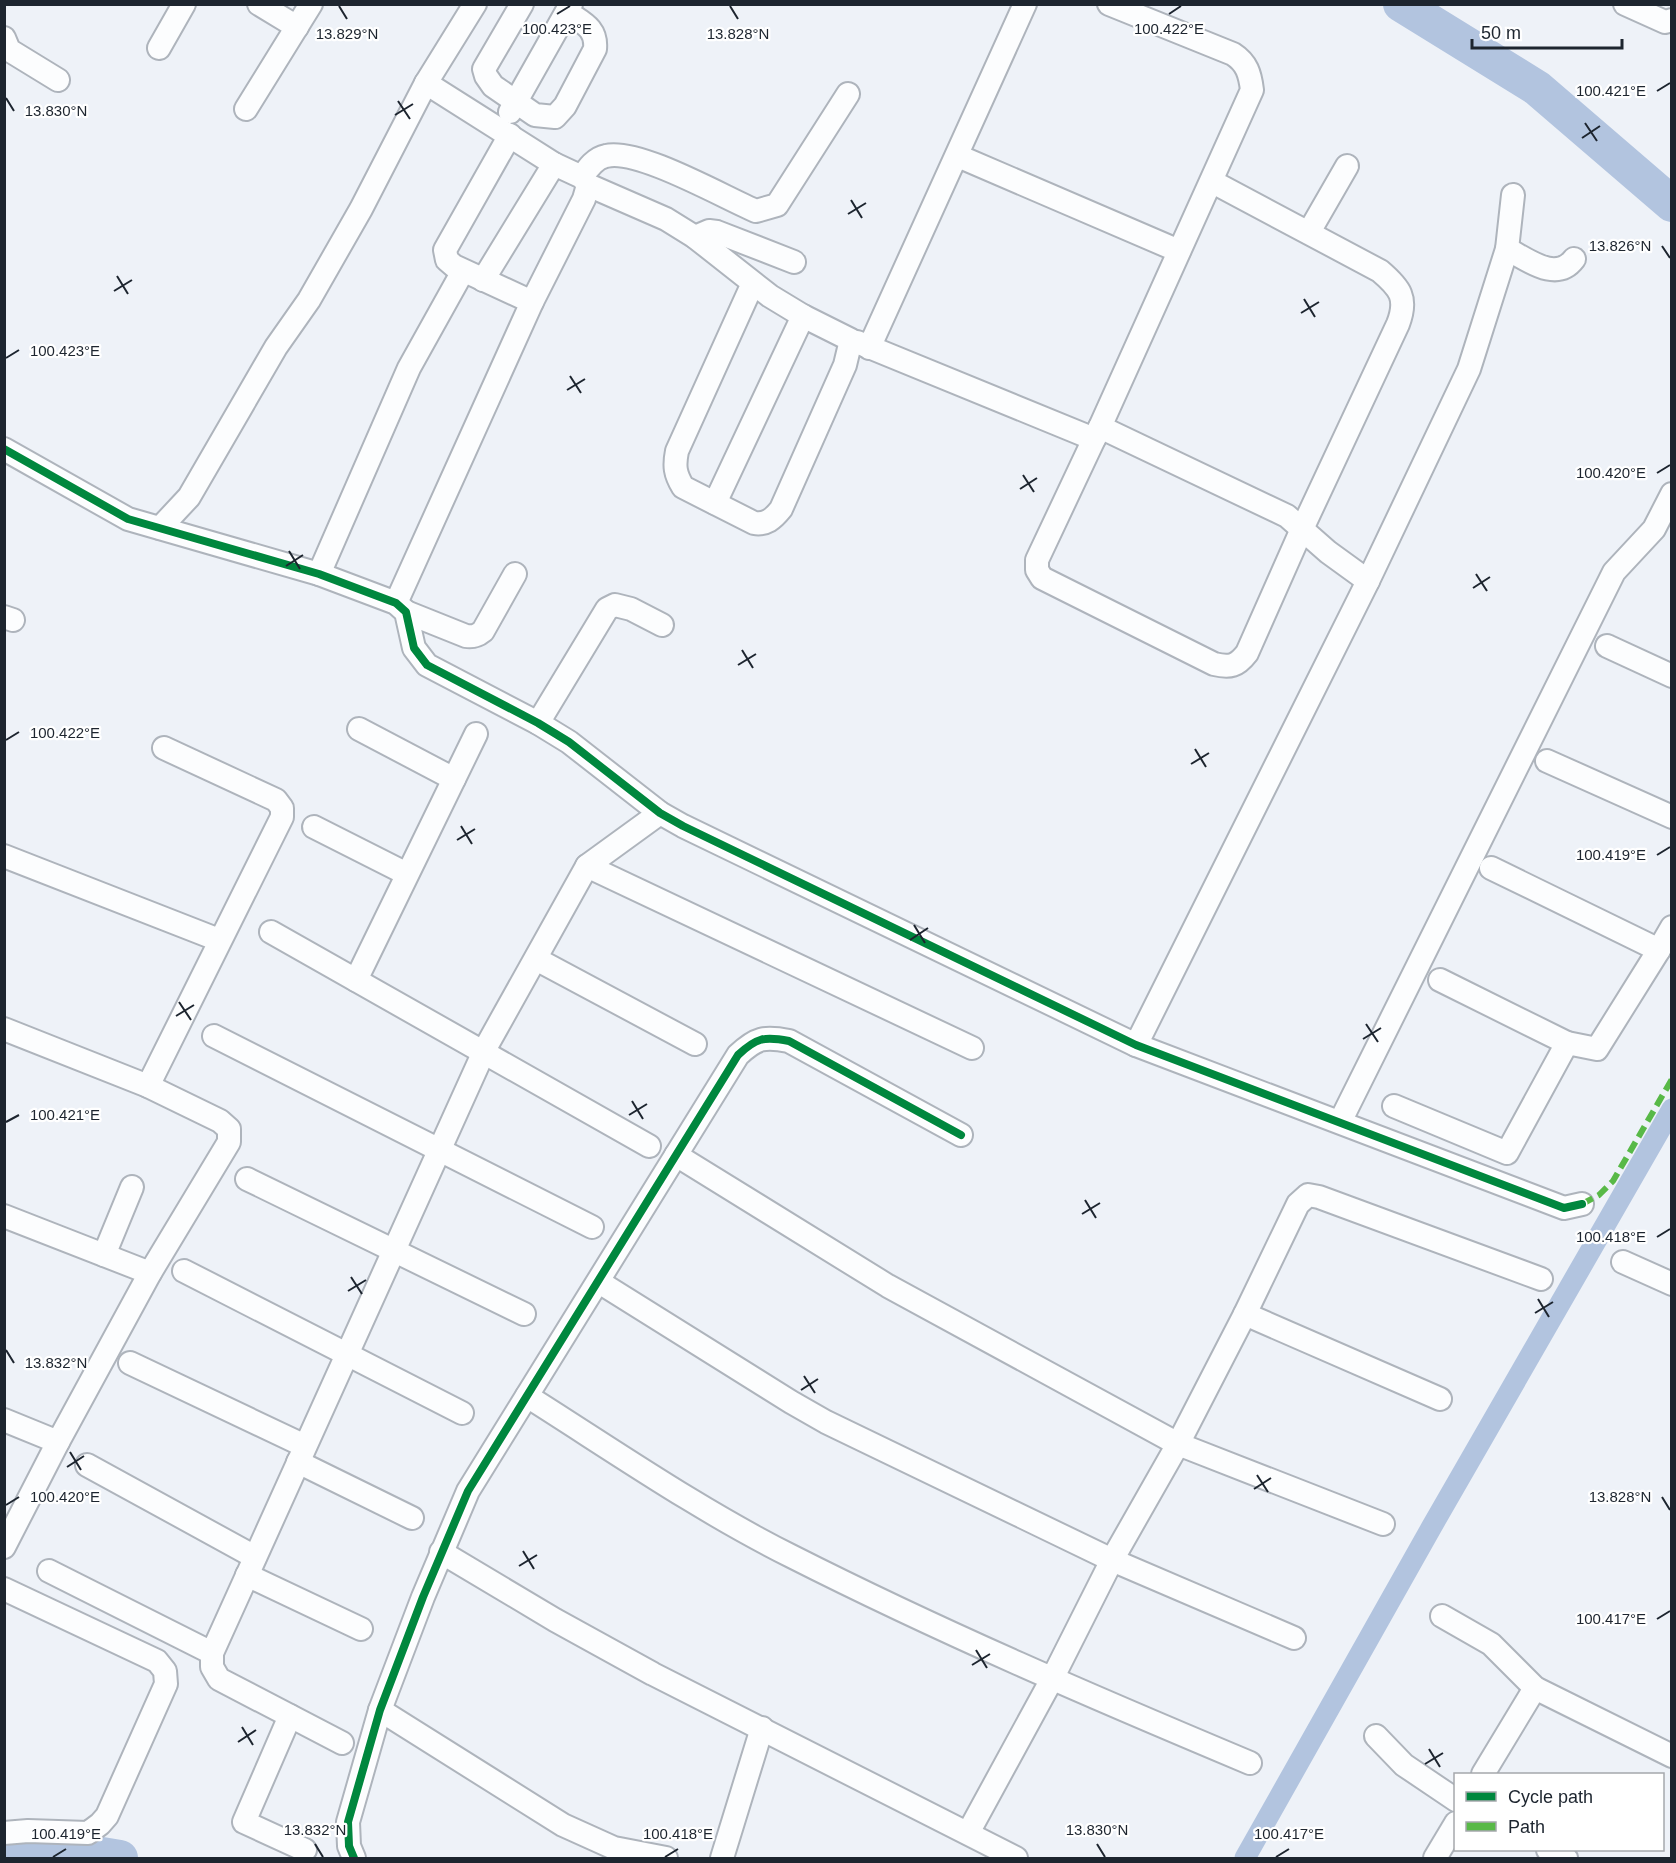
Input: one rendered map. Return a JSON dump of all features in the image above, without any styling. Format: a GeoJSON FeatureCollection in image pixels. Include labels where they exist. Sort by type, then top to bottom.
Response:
{"type":"FeatureCollection","features":[{"type":"Feature","properties":{"kind":"street"},"geometry":{"type":"LineString","coordinates":[[159,48],[184,4]]}},
{"type":"Feature","properties":{"kind":"street"},"geometry":{"type":"LineString","coordinates":[[259,4],[297,27]]}},
{"type":"Feature","properties":{"kind":"street"},"geometry":{"type":"LineString","coordinates":[[246,109],[311,4]]}},
{"type":"Feature","properties":{"kind":"street"},"geometry":{"type":"LineString","coordinates":[[160,528],[189,497],[276,347],[309,300],[361,209],[426,83],[475,4]]}},
{"type":"Feature","properties":{"kind":"street"},"geometry":{"type":"LineString","coordinates":[[522,4],[484,69],[493,86],[516,100],[535,115],[555,117],[565,106],[595,49],[596,39],[569,8],[516,100],[505,132],[446,250],[447,260],[473,275],[532,302]]}},
{"type":"Feature","properties":{"kind":"street"},"geometry":{"type":"LineString","coordinates":[[753,284],[677,451],[674,466],[683,487],[754,524],[760,524],[767,522],[781,510],[845,365],[860,344],[957,156],[1025,4]]}},
{"type":"Feature","properties":{"kind":"street"},"geometry":{"type":"LineString","coordinates":[[1110,4],[1233,54],[1244,61],[1251,76],[1252,90],[1037,560],[1037,570],[1042,578],[1214,664],[1234,666],[1247,653],[1402,313],[1402,296],[1395,283],[1380,272],[1211,181]]}},
{"type":"Feature","properties":{"kind":"street"},"geometry":{"type":"LineString","coordinates":[[1625,4],[1665,22],[1671,20]]}},
{"type":"Feature","properties":{"kind":"street"},"geometry":{"type":"LineString","coordinates":[[4,38],[9,50],[58,80]]}},
{"type":"Feature","properties":{"kind":"street"},"geometry":{"type":"LineString","coordinates":[[426,83],[554,164],[666,219],[695,237],[753,284],[802,316],[860,344],[1097,433],[1287,516],[1328,552],[1368,581]]}},
{"type":"Feature","properties":{"kind":"street"},"geometry":{"type":"LineString","coordinates":[[848,94],[777,205],[756,212],[652,163],[607,155],[593,162],[585,181],[584,199],[532,302],[401,607],[414,648],[427,665],[538,723],[569,742],[660,813],[1136,1045],[1564,1208],[1582,1204]]}},
{"type":"Feature","properties":{"kind":"street"},"geometry":{"type":"LineString","coordinates":[[957,156],[1179,251]]}},
{"type":"Feature","properties":{"kind":"street"},"geometry":{"type":"LineString","coordinates":[[319,574],[409,368],[554,164]]}},
{"type":"Feature","properties":{"kind":"street"},"geometry":{"type":"LineString","coordinates":[[1309,232],[1347,166]]}},
{"type":"Feature","properties":{"kind":"street"},"geometry":{"type":"LineString","coordinates":[[1136,1045],[1368,581],[1469,369],[1507,249],[1513,195]]}},
{"type":"Feature","properties":{"kind":"street"},"geometry":{"type":"LineString","coordinates":[[695,237],[709,231],[717,232],[794,262]]}},
{"type":"Feature","properties":{"kind":"street"},"geometry":{"type":"LineString","coordinates":[[1507,249],[1555,271],[1570,264],[1574,259]]}},
{"type":"Feature","properties":{"kind":"street"},"geometry":{"type":"LineString","coordinates":[[715,503],[802,316]]}},
{"type":"Feature","properties":{"kind":"street"},"geometry":{"type":"LineString","coordinates":[[4,449],[128,519],[319,574],[465,636],[472,637],[483,631],[516,574]]}},
{"type":"Feature","properties":{"kind":"street"},"geometry":{"type":"LineString","coordinates":[[1340,1122],[1614,572],[1654,529],[1671,494]]}},
{"type":"Feature","properties":{"kind":"street"},"geometry":{"type":"LineString","coordinates":[[538,723],[607,609],[615,605],[630,609],[662,625]]}},
{"type":"Feature","properties":{"kind":"street"},"geometry":{"type":"LineString","coordinates":[[1607,646],[1671,676]]}},
{"type":"Feature","properties":{"kind":"street"},"geometry":{"type":"LineString","coordinates":[[359,729],[454,778]]}},
{"type":"Feature","properties":{"kind":"street"},"geometry":{"type":"LineString","coordinates":[[356,980],[476,734]]}},
{"type":"Feature","properties":{"kind":"street"},"geometry":{"type":"LineString","coordinates":[[148,1086],[282,817],[282,808],[276,800],[164,748]]}},
{"type":"Feature","properties":{"kind":"street"},"geometry":{"type":"LineString","coordinates":[[1547,761],[1671,817]]}},
{"type":"Feature","properties":{"kind":"street"},"geometry":{"type":"LineString","coordinates":[[342,1743],[219,1679],[212,1667],[212,1653],[484,1053],[587,866],[660,813]]}},
{"type":"Feature","properties":{"kind":"street"},"geometry":{"type":"LineString","coordinates":[[314,827],[408,874]]}},
{"type":"Feature","properties":{"kind":"street"},"geometry":{"type":"LineString","coordinates":[[4,856],[219,940]]}},
{"type":"Feature","properties":{"kind":"street"},"geometry":{"type":"LineString","coordinates":[[587,866],[972,1048]]}},
{"type":"Feature","properties":{"kind":"street"},"geometry":{"type":"LineString","coordinates":[[1491,868],[1659,950]]}},
{"type":"Feature","properties":{"kind":"street"},"geometry":{"type":"LineString","coordinates":[[1440,980],[1567,1042],[1596,1049],[1659,950],[1671,927]]}},
{"type":"Feature","properties":{"kind":"street"},"geometry":{"type":"LineString","coordinates":[[271,932],[650,1146]]}},
{"type":"Feature","properties":{"kind":"street"},"geometry":{"type":"LineString","coordinates":[[536,958],[695,1044]]}},
{"type":"Feature","properties":{"kind":"street"},"geometry":{"type":"LineString","coordinates":[[4,1029],[148,1086],[220,1121],[229,1129],[229,1142],[150,1273],[4,1547]]}},
{"type":"Feature","properties":{"kind":"street"},"geometry":{"type":"LineString","coordinates":[[214,1036],[592,1227]]}},
{"type":"Feature","properties":{"kind":"street"},"geometry":{"type":"LineString","coordinates":[[354,1858],[349,1846],[348,1822],[380,1710],[441,1552],[468,1491],[738,1055],[752,1042],[771,1037],[789,1041],[961,1135]]}},
{"type":"Feature","properties":{"kind":"street"},"geometry":{"type":"LineString","coordinates":[[1394,1106],[1507,1153],[1567,1042]]}},
{"type":"Feature","properties":{"kind":"street"},"geometry":{"type":"LineString","coordinates":[[676,1155],[888,1286],[1178,1444],[1383,1524]]}},
{"type":"Feature","properties":{"kind":"street"},"geometry":{"type":"LineString","coordinates":[[247,1179],[524,1314]]}},
{"type":"Feature","properties":{"kind":"street"},"geometry":{"type":"LineString","coordinates":[[104,1255],[132,1187]]}},
{"type":"Feature","properties":{"kind":"street"},"geometry":{"type":"LineString","coordinates":[[968,1833],[1052,1679],[1112,1560],[1178,1444],[1298,1204],[1308,1195],[1319,1197],[1541,1279]]}},
{"type":"Feature","properties":{"kind":"street"},"geometry":{"type":"LineString","coordinates":[[4,1216],[150,1273]]}},
{"type":"Feature","properties":{"kind":"street"},"geometry":{"type":"LineString","coordinates":[[1623,1262],[1671,1284]]}},
{"type":"Feature","properties":{"kind":"street"},"geometry":{"type":"LineString","coordinates":[[184,1271],[462,1413]]}},
{"type":"Feature","properties":{"kind":"street"},"geometry":{"type":"LineString","coordinates":[[599,1282],[790,1402],[826,1422],[1112,1560],[1294,1638]]}},
{"type":"Feature","properties":{"kind":"street"},"geometry":{"type":"LineString","coordinates":[[1245,1314],[1440,1399]]}},
{"type":"Feature","properties":{"kind":"street"},"geometry":{"type":"LineString","coordinates":[[130,1363],[302,1454],[412,1518]]}},
{"type":"Feature","properties":{"kind":"street"},"geometry":{"type":"LineString","coordinates":[[527,1396],[678,1492],[790,1556],[1052,1679],[1250,1763]]}},
{"type":"Feature","properties":{"kind":"street"},"geometry":{"type":"LineString","coordinates":[[4,1420],[58,1442]]}},
{"type":"Feature","properties":{"kind":"street"},"geometry":{"type":"LineString","coordinates":[[87,1465],[251,1566],[361,1629]]}},
{"type":"Feature","properties":{"kind":"street"},"geometry":{"type":"LineString","coordinates":[[441,1552],[555,1620],[653,1674],[1016,1858]]}},
{"type":"Feature","properties":{"kind":"street"},"geometry":{"type":"LineString","coordinates":[[50,1571],[212,1653]]}},
{"type":"Feature","properties":{"kind":"street"},"geometry":{"type":"LineString","coordinates":[[4,1589],[157,1661],[165,1671],[166,1684],[107,1816],[100,1824],[88,1833],[28,1831],[4,1833]]}},
{"type":"Feature","properties":{"kind":"street"},"geometry":{"type":"LineString","coordinates":[[1442,1616],[1491,1644],[1535,1688],[1671,1756]]}},
{"type":"Feature","properties":{"kind":"street"},"geometry":{"type":"LineString","coordinates":[[1485,1773],[1535,1688]]}},
{"type":"Feature","properties":{"kind":"street"},"geometry":{"type":"LineString","coordinates":[[380,1710],[563,1825],[614,1848],[666,1858]]}},
{"type":"Feature","properties":{"kind":"street"},"geometry":{"type":"LineString","coordinates":[[290,1716],[244,1822],[305,1850]]}},
{"type":"Feature","properties":{"kind":"street"},"geometry":{"type":"LineString","coordinates":[[722,1858],[762,1728]]}},
{"type":"Feature","properties":{"kind":"street"},"geometry":{"type":"LineString","coordinates":[[1376,1736],[1404,1765],[1454,1799]]}},
{"type":"Feature","properties":{"kind":"street"},"geometry":{"type":"LineString","coordinates":[[1436,1858],[1454,1824]]}},
{"type":"Feature","properties":{"kind":"street"},"geometry":{"type":"LineString","coordinates":[[1550,1851],[1566,1858]]}},
{"type":"Feature","properties":{"kind":"waterway"},"geometry":{"type":"LineString","coordinates":[[1401,4],[1537,88],[1672,204]]}},
{"type":"Feature","properties":{"kind":"waterway"},"geometry":{"type":"LineString","coordinates":[[1245,1858],[1431,1528],[1672,1109]]}},
{"type":"Feature","properties":{"kind":"waterway"},"geometry":{"type":"LineString","coordinates":[[4,1857],[84,1852],[120,1858]]}},
{"type":"Feature","properties":{"kind":"marked path"},"geometry":{"type":"LineString","coordinates":[[1582,1204],[1599,1195],[1613,1181],[1672,1079]]}},
{"type":"Feature","properties":{"kind":"cycle path"},"geometry":{"type":"LineString","coordinates":[[4,449],[128,519],[319,574],[396,603],[406,612],[414,648],[427,665],[538,723],[569,742],[660,813],[1136,1045],[1564,1208],[1582,1204]]}},
{"type":"Feature","properties":{"kind":"cycle path"},"geometry":{"type":"LineString","coordinates":[[354,1858],[349,1846],[348,1822],[380,1710],[423,1597],[468,1491],[738,1055],[750,1045],[761,1040],[789,1041],[961,1135]]}}]}
